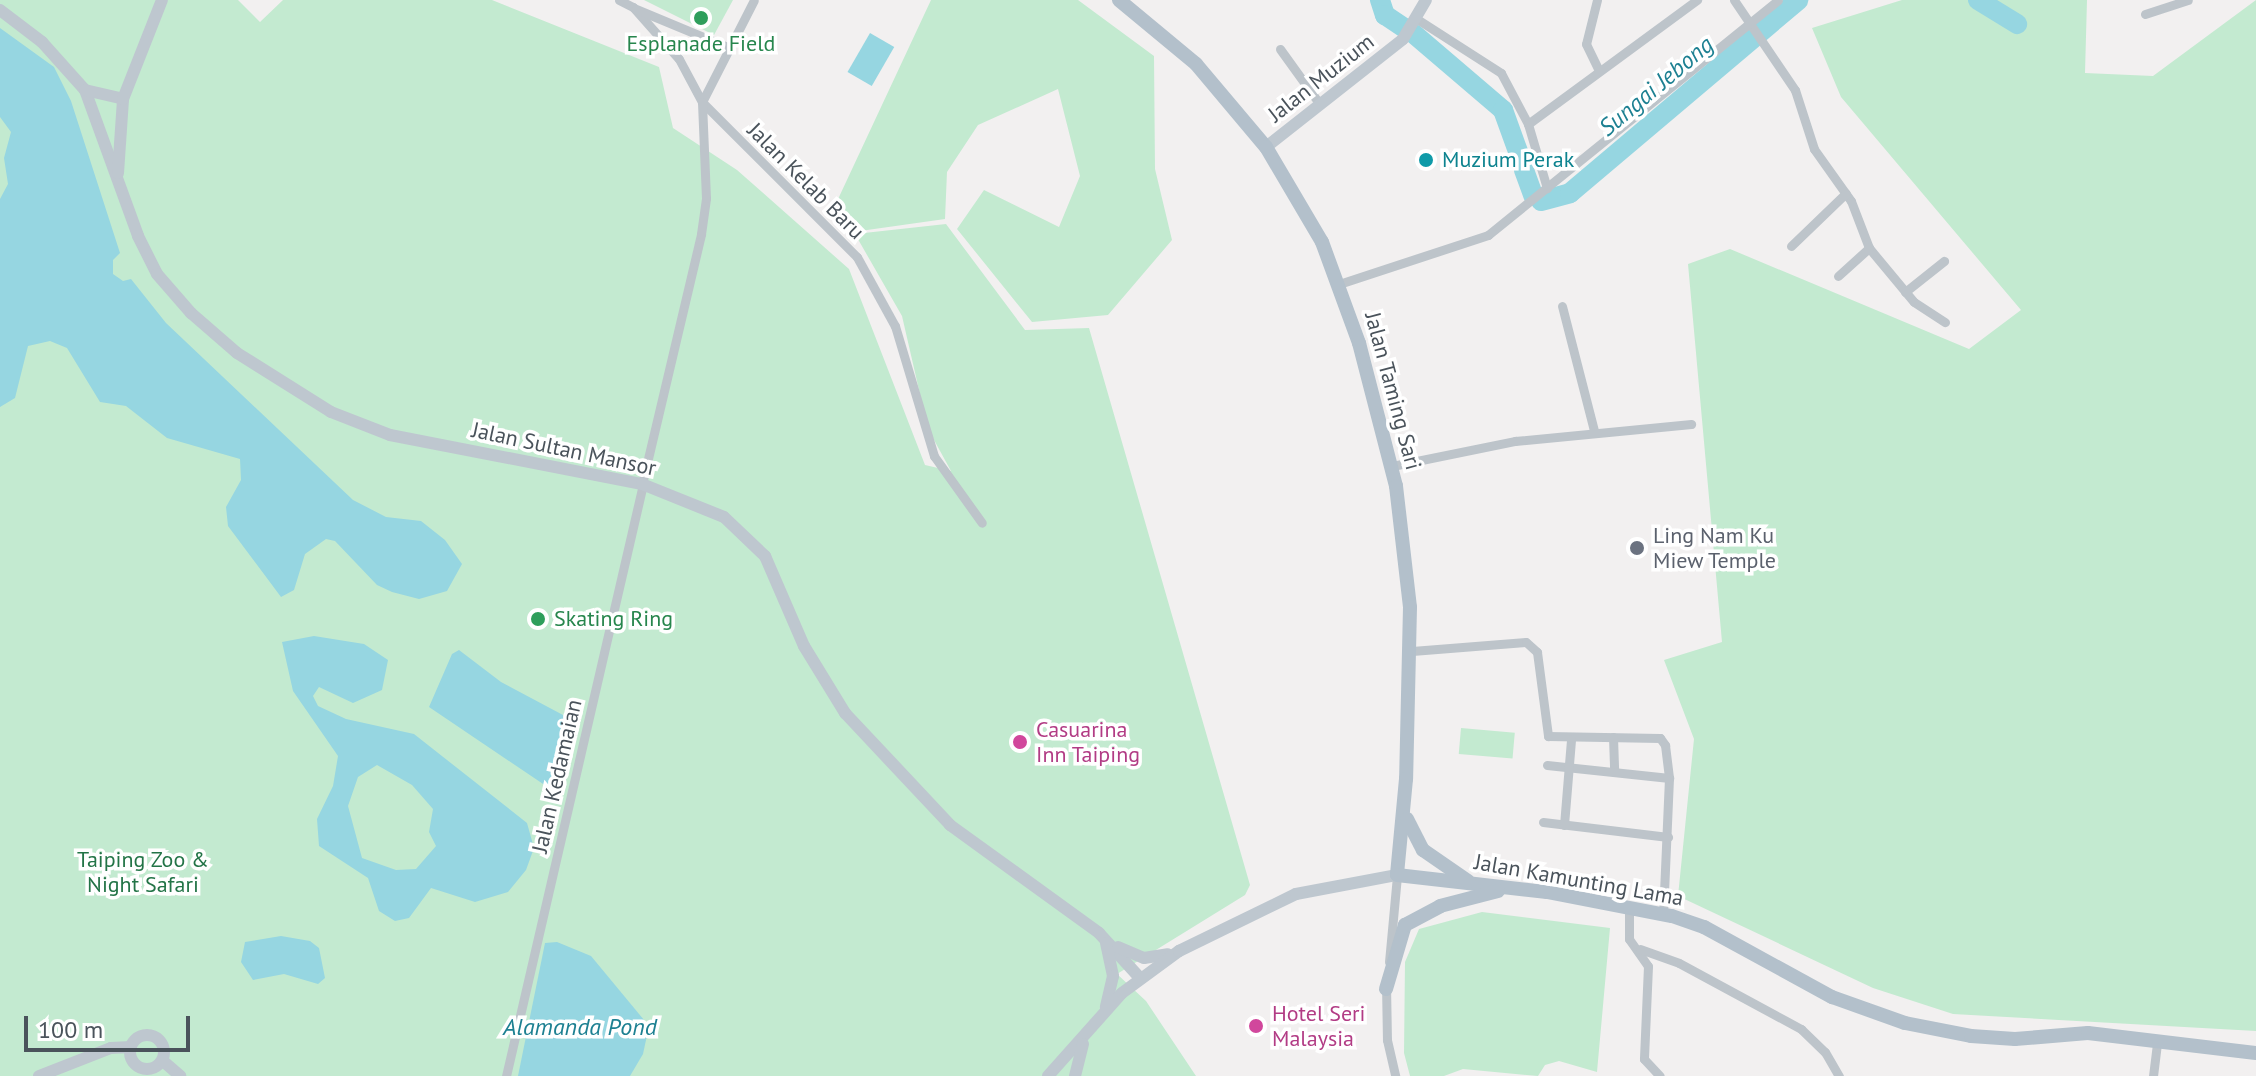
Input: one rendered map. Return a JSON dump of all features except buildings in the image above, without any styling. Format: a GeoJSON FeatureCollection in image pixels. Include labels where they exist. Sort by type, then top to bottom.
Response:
{"type":"FeatureCollection","features":[{"type":"Feature","properties":{"kind":"main road","name":"Jalan Taming Sari"},"geometry":{"type":"LineString","coordinates":[[1119,0],[1196,64],[1266,147],[1306,212],[1339,284],[1392,466],[1406,556],[1412,651],[1404,807],[1397,875]]}},
{"type":"Feature","properties":{"kind":"main road"},"geometry":{"type":"LineString","coordinates":[[1404,807],[1410,834],[1423,850],[1471,883]]}},
{"type":"Feature","properties":{"kind":"main road","name":"Jalan Kamunting Lama"},"geometry":{"type":"LineString","coordinates":[[1397,875],[1515,888],[1663,914],[1704,927],[1832,997],[1905,1023],[2015,1039],[2088,1033],[2256,1053]]}},
{"type":"Feature","properties":{"kind":"main road"},"geometry":{"type":"LineString","coordinates":[[1386,989],[1398,938],[1416,916],[1515,888]]}},
{"type":"Feature","properties":{"kind":"street","name":"Jalan Sultan Mansor"},"geometry":{"type":"LineString","coordinates":[[162,0],[123,99],[118,181],[141,242],[176,297],[237,353],[286,388],[390,435],[643,484],[700,504],[745,533],[765,556],[804,646],[845,713],[950,825],[1104,937]]}},
{"type":"Feature","properties":{"kind":"street"},"geometry":{"type":"LineString","coordinates":[[619,0],[730,48]]}},
{"type":"Feature","properties":{"kind":"street"},"geometry":{"type":"LineString","coordinates":[[702,102],[754,0]]}},
{"type":"Feature","properties":{"kind":"street","name":"Jalan Muzium"},"geometry":{"type":"LineString","coordinates":[[1266,147],[1403,39],[1426,0]]}},
{"type":"Feature","properties":{"kind":"street"},"geometry":{"type":"LineString","coordinates":[[1597,0],[1586,44],[1598,69]]}},
{"type":"Feature","properties":{"kind":"street"},"geometry":{"type":"LineString","coordinates":[[1528,124],[1598,69],[1697,0]]}},
{"type":"Feature","properties":{"kind":"street"},"geometry":{"type":"LineString","coordinates":[[1734,0],[1795,90],[1814,149],[1846,193],[1869,248],[1905,292],[1945,322]]}},
{"type":"Feature","properties":{"kind":"street"},"geometry":{"type":"LineString","coordinates":[[1339,284],[1478,241],[1547,188],[1748,21],[1778,0]]}},
{"type":"Feature","properties":{"kind":"street"},"geometry":{"type":"LineString","coordinates":[[2145,14],[2188,0]]}},
{"type":"Feature","properties":{"kind":"street"},"geometry":{"type":"LineString","coordinates":[[633,7],[684,67],[702,102]]}},
{"type":"Feature","properties":{"kind":"street"},"geometry":{"type":"LineString","coordinates":[[0,10],[42,42],[85,90],[118,181]]}},
{"type":"Feature","properties":{"kind":"street"},"geometry":{"type":"LineString","coordinates":[[1417,19],[1501,73],[1528,124],[1547,188]]}},
{"type":"Feature","properties":{"kind":"street"},"geometry":{"type":"LineString","coordinates":[[1280,49],[1319,103]]}},
{"type":"Feature","properties":{"kind":"street"},"geometry":{"type":"LineString","coordinates":[[85,90],[123,99]]}},
{"type":"Feature","properties":{"kind":"street","name":"Jalan Kedamaian"},"geometry":{"type":"LineString","coordinates":[[506,1076],[701,234],[706,198],[702,102]]}},
{"type":"Feature","properties":{"kind":"street","name":"Jalan Kelab Baru"},"geometry":{"type":"LineString","coordinates":[[702,102],[857,257],[895,326],[934,456],[982,523]]}},
{"type":"Feature","properties":{"kind":"street"},"geometry":{"type":"LineString","coordinates":[[1791,246],[1846,193]]}},
{"type":"Feature","properties":{"kind":"street"},"geometry":{"type":"LineString","coordinates":[[1838,276],[1869,248]]}},
{"type":"Feature","properties":{"kind":"street"},"geometry":{"type":"LineString","coordinates":[[1905,292],[1944,261]]}},
{"type":"Feature","properties":{"kind":"street"},"geometry":{"type":"LineString","coordinates":[[1562,306],[1594,431]]}},
{"type":"Feature","properties":{"kind":"street"},"geometry":{"type":"LineString","coordinates":[[1392,466],[1515,441],[1691,424]]}},
{"type":"Feature","properties":{"kind":"street"},"geometry":{"type":"LineString","coordinates":[[1412,651],[1526,642],[1537,652],[1548,736],[1571,739],[1660,738],[1665,745],[1669,778],[1663,914]]}},
{"type":"Feature","properties":{"kind":"street"},"geometry":{"type":"LineString","coordinates":[[1613,737],[1614,772]]}},
{"type":"Feature","properties":{"kind":"street"},"geometry":{"type":"LineString","coordinates":[[1564,825],[1571,739]]}},
{"type":"Feature","properties":{"kind":"street"},"geometry":{"type":"LineString","coordinates":[[1547,765],[1669,778]]}},
{"type":"Feature","properties":{"kind":"street"},"geometry":{"type":"LineString","coordinates":[[1543,822],[1668,837]]}},
{"type":"Feature","properties":{"kind":"street"},"geometry":{"type":"LineString","coordinates":[[1048,1076],[1139,977],[1179,951],[1296,894],[1397,875],[1386,989],[1395,1076]]}},
{"type":"Feature","properties":{"kind":"street"},"geometry":{"type":"LineString","coordinates":[[1629,908],[1627,933],[1640,949],[1649,978],[1644,1059],[1660,1076]]}},
{"type":"Feature","properties":{"kind":"street"},"geometry":{"type":"LineString","coordinates":[[1104,937],[1144,958],[1179,951]]}},
{"type":"Feature","properties":{"kind":"street"},"geometry":{"type":"LineString","coordinates":[[1104,937],[1139,977]]}},
{"type":"Feature","properties":{"kind":"street"},"geometry":{"type":"LineString","coordinates":[[1103,1014],[1113,976],[1104,937]]}},
{"type":"Feature","properties":{"kind":"street"},"geometry":{"type":"LineString","coordinates":[[1640,949],[1679,963],[1801,1029],[1825,1052],[1839,1076]]}},
{"type":"Feature","properties":{"kind":"street"},"geometry":{"type":"LineString","coordinates":[[39,1076],[101,1051],[131,1047],[141,1036],[156,1036],[165,1050],[163,1061]]}},
{"type":"Feature","properties":{"kind":"street"},"geometry":{"type":"LineString","coordinates":[[1075,1076],[1085,1038]]}},
{"type":"Feature","properties":{"kind":"street"},"geometry":{"type":"LineString","coordinates":[[2153,1076],[2157,1043]]}},
{"type":"Feature","properties":{"kind":"street"},"geometry":{"type":"LineString","coordinates":[[131,1047],[134,1063],[143,1069],[163,1061]]}},
{"type":"Feature","properties":{"kind":"street"},"geometry":{"type":"LineString","coordinates":[[163,1061],[180,1076]]}},
{"type":"Feature","properties":{"kind":"green space","name":"Taiping Zoo & Night Safari"},"geometry":{"type":"Polygon","coordinates":[[[0,0],[238,0],[260,22],[283,0],[492,0],[659,67],[673,128],[737,170],[849,269],[925,465],[951,471],[928,429],[902,316],[855,234],[946,224],[1025,330],[1089,328],[1250,885],[1245,895],[1117,974],[1146,1001],[1196,1076],[0,1076],[0,0]]]}},
{"type":"Feature","properties":{"kind":"green space","name":"Esplanade Field"},"geometry":{"type":"Polygon","coordinates":[[[644,0],[733,0],[714,35],[644,0]]]}},
{"type":"Feature","properties":{"kind":"green space"},"geometry":{"type":"Polygon","coordinates":[[[931,0],[1078,0],[1154,56],[1155,169],[1172,240],[1108,315],[1032,322],[957,229],[984,190],[1059,227],[1080,176],[1058,89],[978,125],[947,172],[945,219],[853,232],[832,212],[931,0]]]}},
{"type":"Feature","properties":{"kind":"green space"},"geometry":{"type":"Polygon","coordinates":[[[1902,0],[2087,0],[2085,73],[2153,76],[2256,0],[2256,1031],[1953,1014],[1873,988],[1678,896],[1694,739],[1664,660],[1722,642],[1688,264],[1730,249],[1969,349],[2021,310],[1841,97],[1812,28],[1902,0]]]}},
{"type":"Feature","properties":{"kind":"green space"},"geometry":{"type":"Polygon","coordinates":[[[1461,728],[1515,733],[1513,759],[1459,754],[1461,728]]]}},
{"type":"Feature","properties":{"kind":"green space"},"geometry":{"type":"Polygon","coordinates":[[[1482,912],[1610,928],[1597,1072],[1559,1061],[1545,1065],[1538,1076],[1463,1069],[1444,1076],[1410,1076],[1404,1053],[1405,962],[1419,929],[1482,912]]]}},
{"type":"Feature","properties":{"kind":"water"},"geometry":{"type":"Polygon","coordinates":[[[0,28],[54,67],[71,101],[120,253],[113,260],[113,274],[123,281],[131,279],[166,323],[353,500],[386,517],[421,521],[445,540],[462,564],[447,591],[419,599],[392,592],[377,585],[335,541],[326,539],[305,554],[294,590],[281,597],[228,526],[226,507],[241,480],[240,459],[167,438],[126,406],[100,402],[67,348],[50,341],[28,346],[15,398],[0,407],[0,199],[8,184],[4,158],[11,132],[0,117],[0,28]]]}},
{"type":"Feature","properties":{"kind":"water"},"geometry":{"type":"Polygon","coordinates":[[[870,33],[894,47],[872,86],[848,72],[870,33]]]}},
{"type":"Feature","properties":{"kind":"water"},"geometry":{"type":"Polygon","coordinates":[[[314,636],[364,644],[388,660],[382,690],[353,703],[319,687],[313,696],[318,706],[346,719],[414,734],[527,823],[534,848],[526,870],[508,892],[475,902],[431,888],[409,918],[395,921],[379,911],[368,878],[319,846],[317,819],[333,786],[338,756],[293,691],[282,642],[314,636]],[[377,765],[358,777],[348,806],[362,858],[396,870],[416,869],[436,846],[429,832],[433,809],[412,785],[377,765]]]}},
{"type":"Feature","properties":{"kind":"water"},"geometry":{"type":"Polygon","coordinates":[[[459,650],[501,682],[563,715],[567,726],[552,790],[429,707],[452,654],[459,650]]]}},
{"type":"Feature","properties":{"kind":"water"},"geometry":{"type":"Polygon","coordinates":[[[281,936],[310,941],[319,948],[325,978],[318,984],[284,974],[253,980],[241,962],[245,942],[281,936]]]}},
{"type":"Feature","properties":{"kind":"water","name":"Alamanda Pond"},"geometry":{"type":"Polygon","coordinates":[[[557,942],[591,956],[649,1026],[643,1054],[630,1076],[518,1076],[545,943],[557,942]]]}},
{"type":"Feature","properties":{"kind":"waterway","name":"Sungai Jebong"},"geometry":{"type":"LineString","coordinates":[[1380,0],[1385,15],[1403,27]]}},
{"type":"Feature","properties":{"kind":"waterway","name":"Sungai Jebong"},"geometry":{"type":"LineString","coordinates":[[1541,201],[1570,193],[1798,0]]}},
{"type":"Feature","properties":{"kind":"waterway","name":"Sungai Jebong"},"geometry":{"type":"LineString","coordinates":[[1978,0],[2017,24]]}},
{"type":"Feature","properties":{"kind":"waterway","name":"Sungai Jebong"},"geometry":{"type":"LineString","coordinates":[[1414,34],[1503,110],[1520,157]]}},
{"type":"Feature","properties":{"kind":"waterway","name":"Sungai Jebong"},"geometry":{"type":"LineString","coordinates":[[1524,170],[1533,195]]}},
{"type":"Feature","properties":{"kind":"place","name":"Esplanade Field"},"geometry":{"type":"Point","coordinates":[701,18]}},
{"type":"Feature","properties":{"kind":"place","name":"Muzium Perak"},"geometry":{"type":"Point","coordinates":[1426,160]}},
{"type":"Feature","properties":{"kind":"place","name":"Ling Nam Ku Miew Temple"},"geometry":{"type":"Point","coordinates":[1637,548]}},
{"type":"Feature","properties":{"kind":"place","name":"Skating Ring"},"geometry":{"type":"Point","coordinates":[538,619]}},
{"type":"Feature","properties":{"kind":"place","name":"Casuarina Inn Taiping"},"geometry":{"type":"Point","coordinates":[1020,742]}},
{"type":"Feature","properties":{"kind":"place","name":"Hotel Seri Malaysia"},"geometry":{"type":"Point","coordinates":[1256,1026]}}]}
